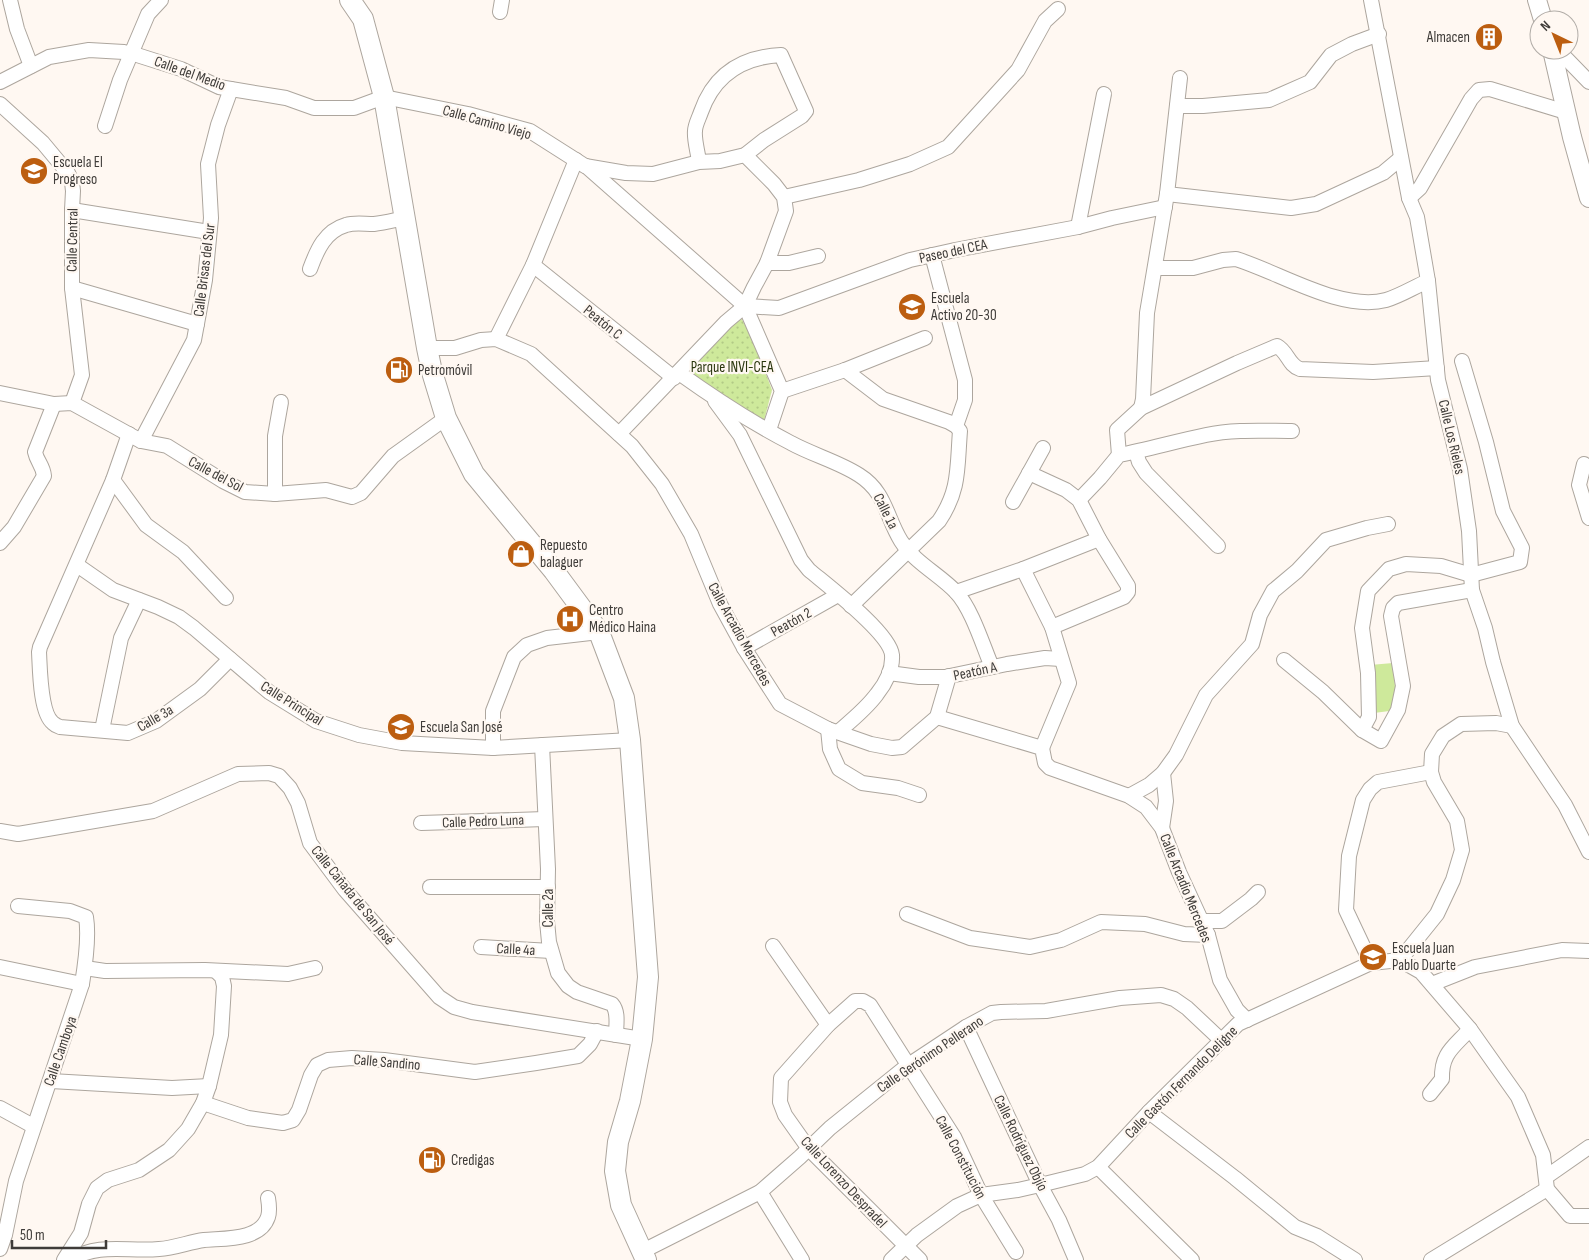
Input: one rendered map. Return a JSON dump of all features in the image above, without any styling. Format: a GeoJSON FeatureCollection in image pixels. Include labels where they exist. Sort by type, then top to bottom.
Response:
{"type":"FeatureCollection","features":[{"type":"Feature","properties":{"kind":"main road"},"geometry":{"type":"LineString","coordinates":[[350,0],[363,19],[384,97],[432,372],[446,418],[474,474],[554,571],[599,632],[624,698],[630,740],[648,977],[642,1039],[630,1101],[618,1142],[615,1171],[621,1205],[644,1256]]}},
{"type":"Feature","properties":{"kind":"street"},"geometry":{"type":"LineString","coordinates":[[10,0],[16,29],[31,66]]}},
{"type":"Feature","properties":{"kind":"street"},"geometry":{"type":"LineString","coordinates":[[106,126],[120,80],[148,14],[161,0]]}},
{"type":"Feature","properties":{"kind":"street","name":"Calle Los Rieles"},"geometry":{"type":"LineString","coordinates":[[1371,0],[1379,34],[1408,198],[1417,217],[1428,282],[1438,380],[1460,469],[1469,530],[1472,590],[1485,628],[1512,726],[1565,804],[1585,838],[1589,852]]}},
{"type":"Feature","properties":{"kind":"street"},"geometry":{"type":"LineString","coordinates":[[784,197],[860,180],[910,164],[948,147],[972,118],[1018,70],[1045,20],[1058,9]]}},
{"type":"Feature","properties":{"kind":"street"},"geometry":{"type":"LineString","coordinates":[[1177,106],[1211,106],[1268,100],[1310,82],[1331,56],[1352,44],[1379,34]]}},
{"type":"Feature","properties":{"kind":"street","name":"Calle del Medio"},"geometry":{"type":"LineString","coordinates":[[0,82],[49,57],[89,50],[131,54],[181,69],[220,86],[286,98],[314,108],[354,108],[384,97]]}},
{"type":"Feature","properties":{"kind":"street","name":"Calle Camino Viejo"},"geometry":{"type":"LineString","coordinates":[[384,97],[468,114],[530,132],[581,163],[626,173],[653,174],[699,162],[720,161],[745,155],[764,140],[802,116],[806,111],[781,55],[764,56],[732,68],[718,82],[704,104],[694,130],[699,162]]}},
{"type":"Feature","properties":{"kind":"street"},"geometry":{"type":"LineString","coordinates":[[1554,60],[1572,137],[1589,198]]}},
{"type":"Feature","properties":{"kind":"street"},"geometry":{"type":"LineString","coordinates":[[1568,60],[1589,82]]}},
{"type":"Feature","properties":{"kind":"street"},"geometry":{"type":"LineString","coordinates":[[1141,408],[1147,313],[1166,200],[1180,78]]}},
{"type":"Feature","properties":{"kind":"street","name":"Calle Brisas del Sur"},"geometry":{"type":"LineString","coordinates":[[44,706],[40,647],[114,480],[135,438],[194,340],[204,280],[211,218],[208,164],[218,125],[231,88]]}},
{"type":"Feature","properties":{"kind":"street"},"geometry":{"type":"LineString","coordinates":[[1408,198],[1420,188],[1478,90],[1490,89],[1566,112]]}},
{"type":"Feature","properties":{"kind":"street"},"geometry":{"type":"LineString","coordinates":[[1078,227],[1104,94]]}},
{"type":"Feature","properties":{"kind":"street","name":"Calle Central"},"geometry":{"type":"LineString","coordinates":[[0,104],[43,143],[68,173],[73,191],[72,288],[82,375],[72,403]]}},
{"type":"Feature","properties":{"kind":"street"},"geometry":{"type":"LineString","coordinates":[[619,434],[726,322],[745,306],[767,263],[786,211],[784,197],[774,184],[745,155]]}},
{"type":"Feature","properties":{"kind":"street","name":"Paseo del CEA"},"geometry":{"type":"LineString","coordinates":[[745,306],[779,308],[902,263],[1078,227],[1166,200],[1292,208],[1316,204],[1383,173],[1401,158]]}},
{"type":"Feature","properties":{"kind":"street"},"geometry":{"type":"LineString","coordinates":[[428,348],[455,348],[481,340],[496,339],[581,163],[745,306],[782,391],[769,430]]}},
{"type":"Feature","properties":{"kind":"street"},"geometry":{"type":"LineString","coordinates":[[72,210],[209,232]]}},
{"type":"Feature","properties":{"kind":"street"},"geometry":{"type":"LineString","coordinates":[[310,269],[317,249],[324,239],[335,230],[346,225],[374,224],[405,218]]}},
{"type":"Feature","properties":{"kind":"street"},"geometry":{"type":"LineString","coordinates":[[767,263],[789,262],[818,256]]}},
{"type":"Feature","properties":{"kind":"street"},"geometry":{"type":"LineString","coordinates":[[932,256],[964,380],[965,400],[956,426]]}},
{"type":"Feature","properties":{"kind":"street"},"geometry":{"type":"LineString","coordinates":[[1155,268],[1193,268],[1223,260],[1236,259],[1320,293],[1372,302],[1386,300],[1428,282]]}},
{"type":"Feature","properties":{"kind":"street","name":"Peatón C"},"geometry":{"type":"LineString","coordinates":[[533,265],[676,376]]}},
{"type":"Feature","properties":{"kind":"street"},"geometry":{"type":"LineString","coordinates":[[72,288],[197,324]]}},
{"type":"Feature","properties":{"kind":"street"},"geometry":{"type":"LineString","coordinates":[[782,391],[845,370],[924,338]]}},
{"type":"Feature","properties":{"kind":"street","name":"Calle Arcadio Mercedes"},"geometry":{"type":"LineString","coordinates":[[496,339],[531,354],[632,446],[662,484],[691,534],[720,604],[744,648],[780,704],[833,731],[892,748],[902,747],[938,717]]}},
{"type":"Feature","properties":{"kind":"street"},"geometry":{"type":"LineString","coordinates":[[1119,455],[1117,430],[1141,408],[1278,346],[1283,349],[1294,367],[1300,369],[1373,372],[1437,368]]}},
{"type":"Feature","properties":{"kind":"street"},"geometry":{"type":"LineString","coordinates":[[1362,730],[1369,717],[1368,673],[1362,628],[1368,591],[1389,569],[1406,564],[1441,566],[1471,575],[1520,562],[1522,548],[1503,511],[1486,442],[1462,361]]}},
{"type":"Feature","properties":{"kind":"street"},"geometry":{"type":"LineString","coordinates":[[845,370],[883,399],[949,422],[956,426],[960,432],[956,485],[949,507],[939,521],[850,606]]}},
{"type":"Feature","properties":{"kind":"street","name":"Calle 1a"},"geometry":{"type":"LineString","coordinates":[[676,376],[790,443],[858,474],[872,484],[884,501],[900,540],[908,551],[956,592],[965,604],[992,667]]}},
{"type":"Feature","properties":{"kind":"street"},"geometry":{"type":"LineString","coordinates":[[0,393],[54,404],[72,403]]}},
{"type":"Feature","properties":{"kind":"street"},"geometry":{"type":"LineString","coordinates":[[711,396],[740,435],[802,560],[809,570],[878,630],[888,643],[892,655],[889,673],[878,694],[861,712],[833,731],[830,749],[839,769],[862,783],[898,788],[919,795]]}},
{"type":"Feature","properties":{"kind":"street"},"geometry":{"type":"LineString","coordinates":[[275,494],[275,436],[281,402]]}},
{"type":"Feature","properties":{"kind":"street","name":"Calle del Sol"},"geometry":{"type":"LineString","coordinates":[[72,403],[135,438],[167,446],[223,481],[245,492],[275,494],[326,490],[352,497],[361,493],[393,456],[446,418]]}},
{"type":"Feature","properties":{"kind":"street"},"geometry":{"type":"LineString","coordinates":[[0,543],[14,527],[44,476],[44,468],[36,459],[35,452],[54,404]]}},
{"type":"Feature","properties":{"kind":"street"},"geometry":{"type":"LineString","coordinates":[[1079,500],[1119,455],[1208,434],[1244,431],[1292,431]]}},
{"type":"Feature","properties":{"kind":"street"},"geometry":{"type":"LineString","coordinates":[[1013,502],[1043,448]]}},
{"type":"Feature","properties":{"kind":"street"},"geometry":{"type":"LineString","coordinates":[[1136,452],[1139,462],[1146,473],[1218,546]]}},
{"type":"Feature","properties":{"kind":"street"},"geometry":{"type":"LineString","coordinates":[[1584,464],[1579,485],[1589,518]]}},
{"type":"Feature","properties":{"kind":"street"},"geometry":{"type":"LineString","coordinates":[[1029,473],[1066,490],[1079,500],[1099,539],[1128,586],[1128,592],[1124,597],[1052,628]]}},
{"type":"Feature","properties":{"kind":"street"},"geometry":{"type":"LineString","coordinates":[[114,480],[146,525],[183,552],[226,598]]}},
{"type":"Feature","properties":{"kind":"street"},"geometry":{"type":"LineString","coordinates":[[1129,796],[1149,785],[1163,773],[1176,755],[1206,696],[1252,644],[1260,615],[1273,590],[1297,570],[1326,540],[1388,524]]}},
{"type":"Feature","properties":{"kind":"street"},"geometry":{"type":"LineString","coordinates":[[956,592],[1023,569],[1099,539]]}},
{"type":"Feature","properties":{"kind":"street","name":"Calle Principal"},"geometry":{"type":"LineString","coordinates":[[77,565],[112,590],[179,617],[269,692],[316,722],[359,735],[402,743],[493,748],[630,740]]}},
{"type":"Feature","properties":{"kind":"street"},"geometry":{"type":"LineString","coordinates":[[949,676],[938,717],[1042,748],[1069,683],[1052,628],[1023,569]]}},
{"type":"Feature","properties":{"kind":"street"},"geometry":{"type":"LineString","coordinates":[[1284,660],[1322,692],[1362,730],[1380,742],[1398,710],[1403,686],[1390,616],[1393,608],[1398,603],[1472,590]]}},
{"type":"Feature","properties":{"kind":"street","name":"Peatón 2"},"geometry":{"type":"LineString","coordinates":[[744,648],[838,596]]}},
{"type":"Feature","properties":{"kind":"street"},"geometry":{"type":"LineString","coordinates":[[102,730],[121,638],[139,600]]}},
{"type":"Feature","properties":{"kind":"street"},"geometry":{"type":"LineString","coordinates":[[493,748],[493,711],[514,657],[527,645],[547,638],[599,632]]}},
{"type":"Feature","properties":{"kind":"street","name":"Peatón A"},"geometry":{"type":"LineString","coordinates":[[889,673],[919,677],[949,676],[1045,658],[1061,659]]}},
{"type":"Feature","properties":{"kind":"street","name":"Calle 3a"},"geometry":{"type":"LineString","coordinates":[[44,706],[53,723],[60,727],[128,733],[156,721],[200,689],[230,660]]}},
{"type":"Feature","properties":{"kind":"street"},"geometry":{"type":"LineString","coordinates":[[1512,726],[1496,723],[1462,724],[1443,736],[1432,754],[1431,772],[1434,782],[1457,821],[1462,850],[1453,880],[1437,914],[1400,960],[1422,972],[1470,1029],[1518,1097],[1543,1156],[1546,1183],[1570,1216],[1589,1216]]}},
{"type":"Feature","properties":{"kind":"street","name":"Calle 2a"},"geometry":{"type":"LineString","coordinates":[[542,745],[548,887],[547,921],[551,950],[558,973],[568,986],[577,992],[614,1005],[616,1035]]}},
{"type":"Feature","properties":{"kind":"street","name":"Calle Arcadio Mercedes"},"geometry":{"type":"LineString","coordinates":[[1042,748],[1045,763],[1050,768],[1129,796],[1146,807],[1162,828],[1179,872],[1208,935],[1220,980],[1236,1010],[1247,1020]]}},
{"type":"Feature","properties":{"kind":"street"},"geometry":{"type":"LineString","coordinates":[[1371,963],[1346,910],[1349,856],[1363,800],[1370,789],[1378,782],[1431,772]]}},
{"type":"Feature","properties":{"kind":"street","name":"Calle Cañada de San José"},"geometry":{"type":"LineString","coordinates":[[0,831],[18,834],[153,811],[238,774],[269,773],[280,776],[290,788],[298,803],[310,843],[345,890],[439,997],[454,1007],[472,1012],[642,1039]]}},
{"type":"Feature","properties":{"kind":"street"},"geometry":{"type":"LineString","coordinates":[[1162,828],[1166,801],[1163,773]]}},
{"type":"Feature","properties":{"kind":"street","name":"Calle Pedro Luna"},"geometry":{"type":"LineString","coordinates":[[421,823],[546,819]]}},
{"type":"Feature","properties":{"kind":"street"},"geometry":{"type":"LineString","coordinates":[[430,887],[548,887]]}},
{"type":"Feature","properties":{"kind":"street"},"geometry":{"type":"LineString","coordinates":[[1202,922],[1222,921],[1258,892]]}},
{"type":"Feature","properties":{"kind":"street","name":"Calle Camboya"},"geometry":{"type":"LineString","coordinates":[[0,1249],[5,1235],[16,1181],[33,1126],[51,1081],[82,984],[85,968],[86,917],[70,911],[18,906]]}},
{"type":"Feature","properties":{"kind":"street"},"geometry":{"type":"LineString","coordinates":[[907,914],[970,938],[1030,947],[1061,940],[1101,922],[1145,924],[1184,934],[1208,935]]}},
{"type":"Feature","properties":{"kind":"street"},"geometry":{"type":"LineString","coordinates":[[773,946],[828,1025]]}},
{"type":"Feature","properties":{"kind":"street","name":"Calle 4a"},"geometry":{"type":"LineString","coordinates":[[481,947],[551,950]]}},
{"type":"Feature","properties":{"kind":"street"},"geometry":{"type":"LineString","coordinates":[[1432,984],[1476,967],[1562,950],[1589,951]]}},
{"type":"Feature","properties":{"kind":"street","name":"Calle Gastón Fernando Deligne"},"geometry":{"type":"LineString","coordinates":[[891,1260],[904,1246],[957,1206],[981,1195],[1040,1185],[1085,1174],[1098,1168],[1149,1112],[1238,1024],[1371,963],[1400,960]]}},
{"type":"Feature","properties":{"kind":"street"},"geometry":{"type":"LineString","coordinates":[[0,967],[82,984]]}},
{"type":"Feature","properties":{"kind":"street"},"geometry":{"type":"LineString","coordinates":[[85,968],[105,971],[205,970],[288,974],[316,968]]}},
{"type":"Feature","properties":{"kind":"street"},"geometry":{"type":"LineString","coordinates":[[64,1260],[80,1233],[89,1204],[97,1188],[108,1180],[139,1170],[169,1150],[188,1130],[203,1103],[221,1035],[224,986],[222,977],[216,971]]}},
{"type":"Feature","properties":{"kind":"street","name":"Calle Gerónimo Pellerano"},"geometry":{"type":"LineString","coordinates":[[644,1256],[760,1192],[830,1128],[907,1066],[966,1027],[992,1013],[1046,1011],[1120,998],[1161,995],[1174,999],[1187,1008],[1221,1040]]}},
{"type":"Feature","properties":{"kind":"street","name":"Calle Constitución"},"geometry":{"type":"LineString","coordinates":[[828,1025],[855,1001],[863,1001],[870,1005],[907,1066],[954,1137],[981,1195],[1016,1252]]}},
{"type":"Feature","properties":{"kind":"street","name":"Calle Lorenzo Despradel"},"geometry":{"type":"LineString","coordinates":[[828,1025],[781,1078],[780,1102],[785,1115],[809,1149],[920,1260]]}},
{"type":"Feature","properties":{"kind":"street","name":"Calle Rodríguez Objío"},"geometry":{"type":"LineString","coordinates":[[966,1027],[1040,1185],[1059,1220],[1076,1260]]}},
{"type":"Feature","properties":{"kind":"street"},"geometry":{"type":"LineString","coordinates":[[1430,1094],[1442,1079],[1442,1066],[1446,1056],[1470,1029]]}},
{"type":"Feature","properties":{"kind":"street","name":"Calle Sandino"},"geometry":{"type":"LineString","coordinates":[[203,1103],[248,1118],[283,1123],[293,1120],[299,1110],[311,1075],[317,1065],[328,1060],[352,1058],[384,1060],[474,1072],[536,1064],[578,1056],[590,1044],[597,1032]]}},
{"type":"Feature","properties":{"kind":"street"},"geometry":{"type":"LineString","coordinates":[[51,1081],[172,1088],[209,1086]]}},
{"type":"Feature","properties":{"kind":"street"},"geometry":{"type":"LineString","coordinates":[[0,1108],[33,1126]]}},
{"type":"Feature","properties":{"kind":"street"},"geometry":{"type":"LineString","coordinates":[[1149,1112],[1295,1227],[1317,1236],[1355,1260]]}},
{"type":"Feature","properties":{"kind":"street"},"geometry":{"type":"LineString","coordinates":[[1431,1260],[1546,1183],[1589,1147]]}},
{"type":"Feature","properties":{"kind":"street"},"geometry":{"type":"LineString","coordinates":[[1098,1168],[1192,1260]]}},
{"type":"Feature","properties":{"kind":"street"},"geometry":{"type":"LineString","coordinates":[[760,1192],[802,1260]]}},
{"type":"Feature","properties":{"kind":"street"},"geometry":{"type":"LineString","coordinates":[[70,1260],[101,1248],[138,1251],[162,1249],[195,1241],[241,1238],[263,1225],[268,1217],[268,1198]]}},
{"type":"Feature","properties":{"kind":"green space","name":"Parque INVI-CEA"},"geometry":{"type":"Polygon","coordinates":[[[740,316],[753,339],[772,390],[764,421],[689,372],[740,316]]]}},
{"type":"Feature","properties":{"kind":"green space"},"geometry":{"type":"Polygon","coordinates":[[[1393,663],[1397,710],[1374,713],[1370,665],[1393,663]]]}},
{"type":"Feature","properties":{"kind":"place","name":"Almacen"},"geometry":{"type":"Point","coordinates":[1489,37]}},
{"type":"Feature","properties":{"kind":"place","name":"Escuela El Progreso"},"geometry":{"type":"Point","coordinates":[34,171]}},
{"type":"Feature","properties":{"kind":"place","name":"Escuela Activo 20-30"},"geometry":{"type":"Point","coordinates":[912,307]}},
{"type":"Feature","properties":{"kind":"place","name":"Petromóvil"},"geometry":{"type":"Point","coordinates":[399,370]}},
{"type":"Feature","properties":{"kind":"place","name":"Repuesto balaguer"},"geometry":{"type":"Point","coordinates":[521,554]}},
{"type":"Feature","properties":{"kind":"place","name":"Centro Médico Haina"},"geometry":{"type":"Point","coordinates":[570,619]}},
{"type":"Feature","properties":{"kind":"place","name":"Escuela San José"},"geometry":{"type":"Point","coordinates":[401,727]}},
{"type":"Feature","properties":{"kind":"place","name":"Escuela Juan Pablo Duarte"},"geometry":{"type":"Point","coordinates":[1373,957]}},
{"type":"Feature","properties":{"kind":"place","name":"Credigas"},"geometry":{"type":"Point","coordinates":[432,1160]}}]}
